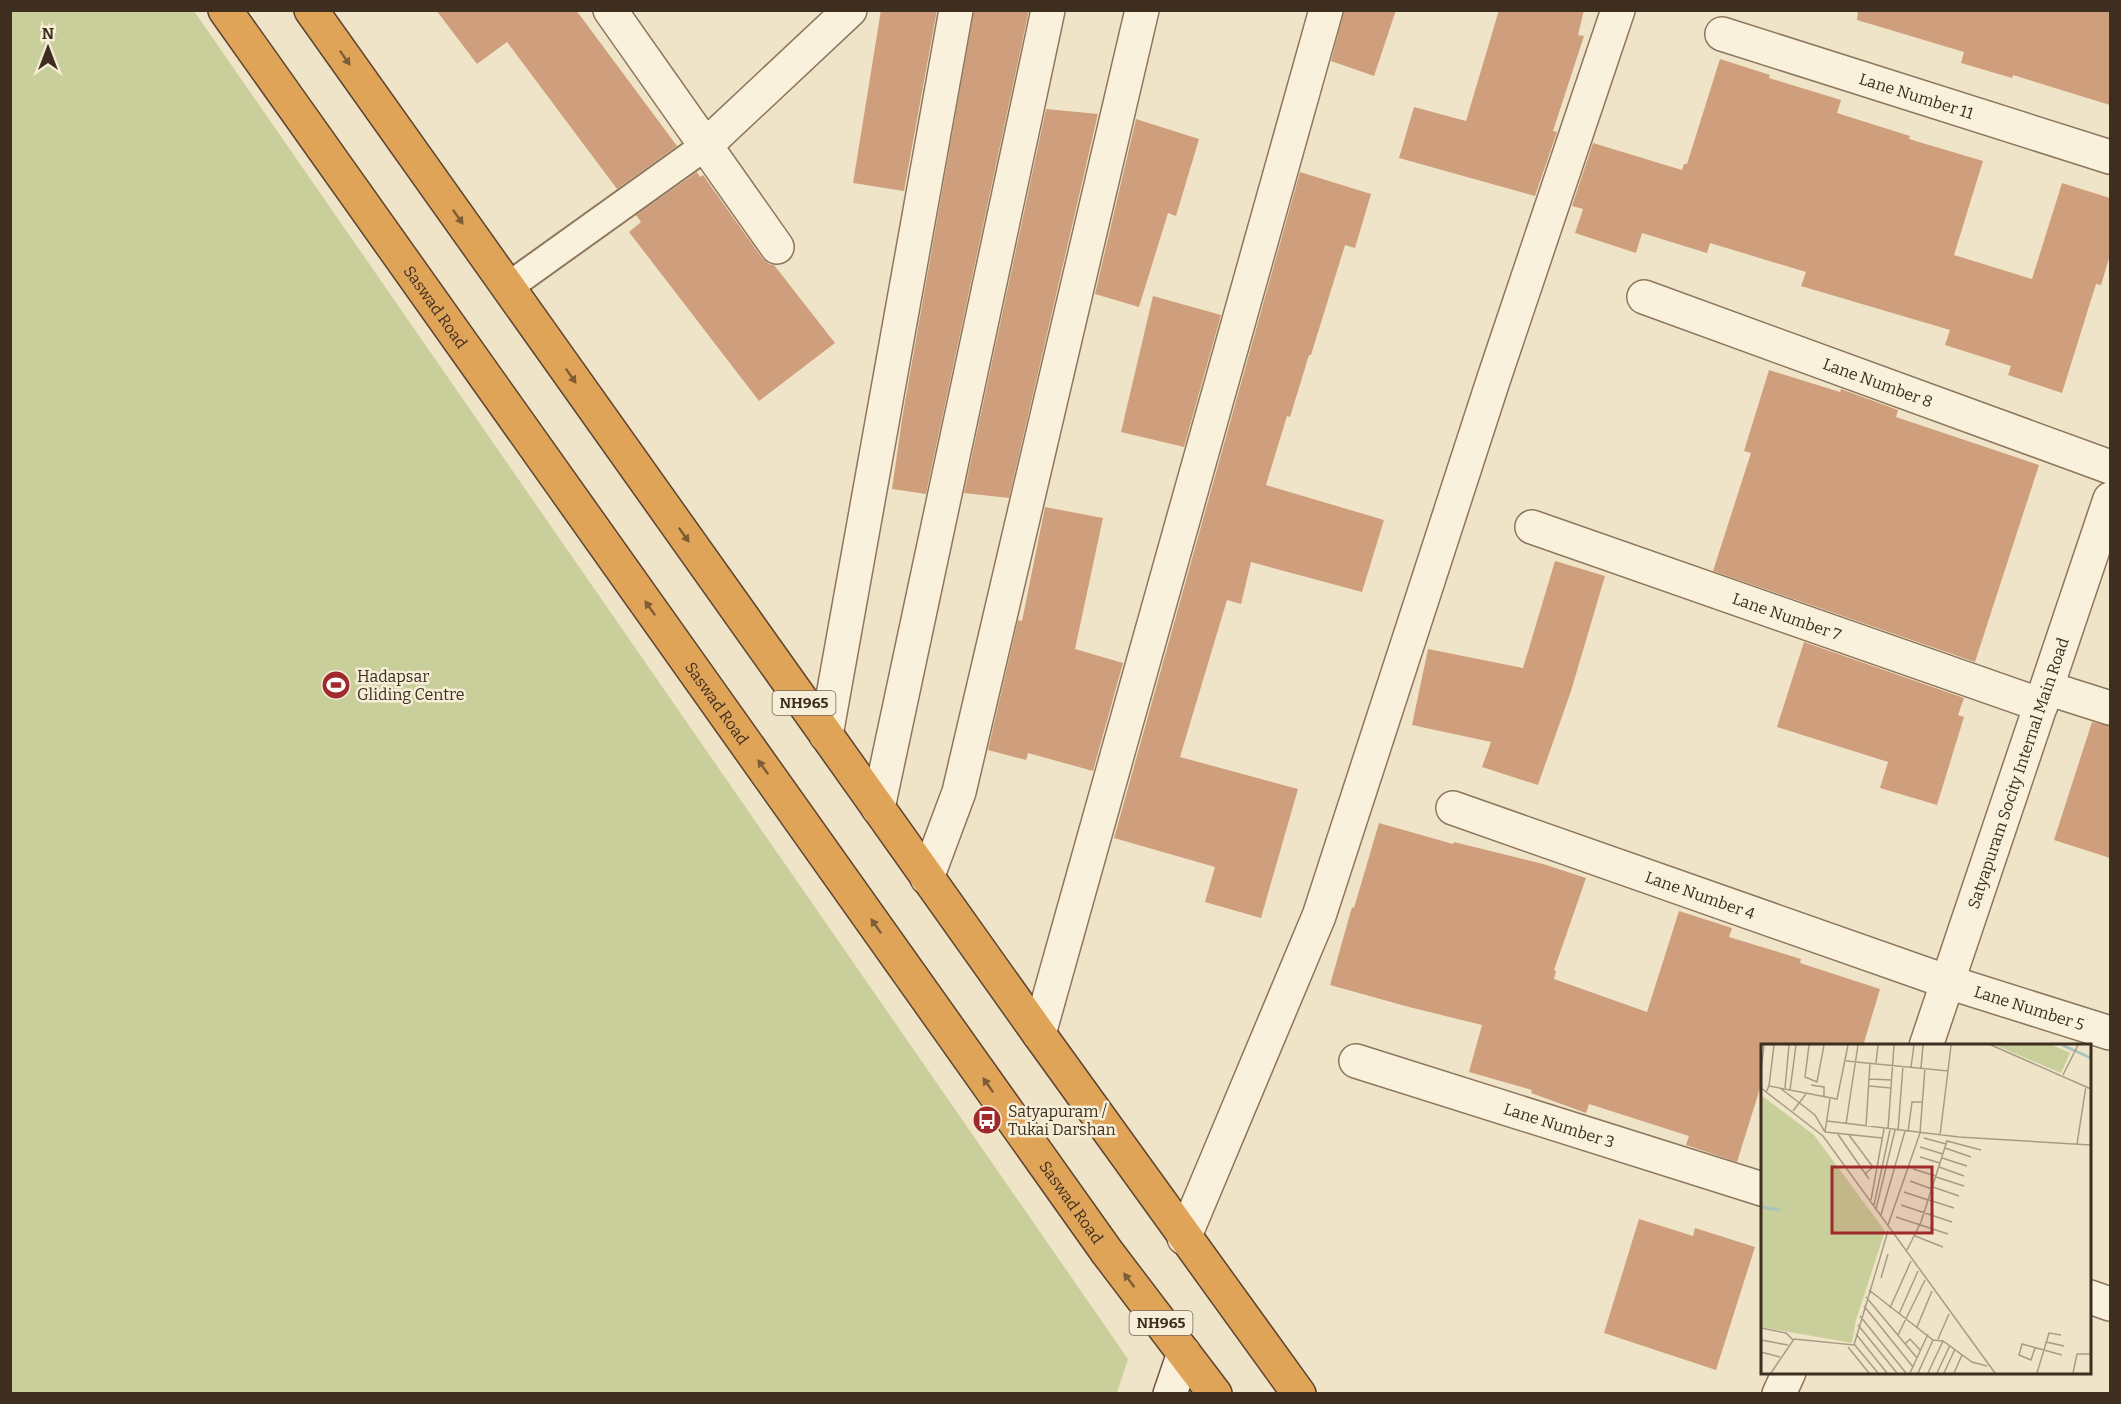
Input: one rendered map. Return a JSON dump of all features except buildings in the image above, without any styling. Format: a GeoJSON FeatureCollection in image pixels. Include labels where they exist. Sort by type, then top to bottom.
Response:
{"type":"FeatureCollection","features":[{"type":"Feature","properties":{"kind":"highway","name":"Saswad Road"},"geometry":{"type":"LineString","coordinates":[[225,10],[1100,1243],[1215,1394]]}},
{"type":"Feature","properties":{"kind":"highway","name":"NH965"},"geometry":{"type":"LineString","coordinates":[[311,10],[927,878],[1184,1238],[1299,1394]]}},
{"type":"Feature","properties":{"kind":"street"},"geometry":{"type":"LineString","coordinates":[[610,10],[777,247]]}},
{"type":"Feature","properties":{"kind":"street"},"geometry":{"type":"LineString","coordinates":[[705,146],[850,10]]}},
{"type":"Feature","properties":{"kind":"street"},"geometry":{"type":"LineString","coordinates":[[826,735],[956,10]]}},
{"type":"Feature","properties":{"kind":"street"},"geometry":{"type":"LineString","coordinates":[[878,808],[1048,10]]}},
{"type":"Feature","properties":{"kind":"street"},"geometry":{"type":"LineString","coordinates":[[927,878],[959,792],[1142,10]]}},
{"type":"Feature","properties":{"kind":"street"},"geometry":{"type":"LineString","coordinates":[[1039,1034],[1326,10]]}},
{"type":"Feature","properties":{"kind":"street"},"geometry":{"type":"LineString","coordinates":[[1184,1238],[1319,916],[1494,378],[1618,10]]}},
{"type":"Feature","properties":{"kind":"street","name":"Lane Number 11"},"geometry":{"type":"LineString","coordinates":[[1722,34],[2110,157]]}},
{"type":"Feature","properties":{"kind":"street","name":"Lane Number 8"},"geometry":{"type":"LineString","coordinates":[[1644,297],[2110,466]]}},
{"type":"Feature","properties":{"kind":"street","name":"Satyapuram Socity Internal Main Road"},"geometry":{"type":"LineString","coordinates":[[1927,1044],[2110,499]]}},
{"type":"Feature","properties":{"kind":"street","name":"Lane Number 7"},"geometry":{"type":"LineString","coordinates":[[1532,527],[2044,697],[2110,708]]}},
{"type":"Feature","properties":{"kind":"street","name":"Lane Number 4"},"geometry":{"type":"LineString","coordinates":[[1453,808],[1948,982]]}},
{"type":"Feature","properties":{"kind":"street","name":"Lane Number 5"},"geometry":{"type":"LineString","coordinates":[[1948,982],[2110,1033]]}},
{"type":"Feature","properties":{"kind":"street","name":"Lane Number 3"},"geometry":{"type":"LineString","coordinates":[[1356,1062],[1761,1189]]}},
{"type":"Feature","properties":{"kind":"street"},"geometry":{"type":"LineString","coordinates":[[2091,1297],[2110,1304]]}},
{"type":"Feature","properties":{"kind":"street"},"geometry":{"type":"LineString","coordinates":[[1170,1394],[1184,1353]]}},
{"type":"Feature","properties":{"kind":"street"},"geometry":{"type":"LineString","coordinates":[[1779,1394],[1788,1374]]}},
{"type":"Feature","properties":{"kind":"lane"},"geometry":{"type":"LineString","coordinates":[[508,287],[705,146]]}},
{"type":"Feature","properties":{"kind":"green space","name":"Hadapsar Gliding Centre"},"geometry":{"type":"Polygon","coordinates":[[[10,11],[194,11],[1128,1359],[1117,1393],[11,1393],[10,11]]]}},
{"type":"Feature","properties":{"kind":"place","name":"Hadapsar Gliding Centre"},"geometry":{"type":"Point","coordinates":[336,685]}},
{"type":"Feature","properties":{"kind":"place","name":"Satyapuram / Tukai Darshan"},"geometry":{"type":"Point","coordinates":[987,1120]}}]}
